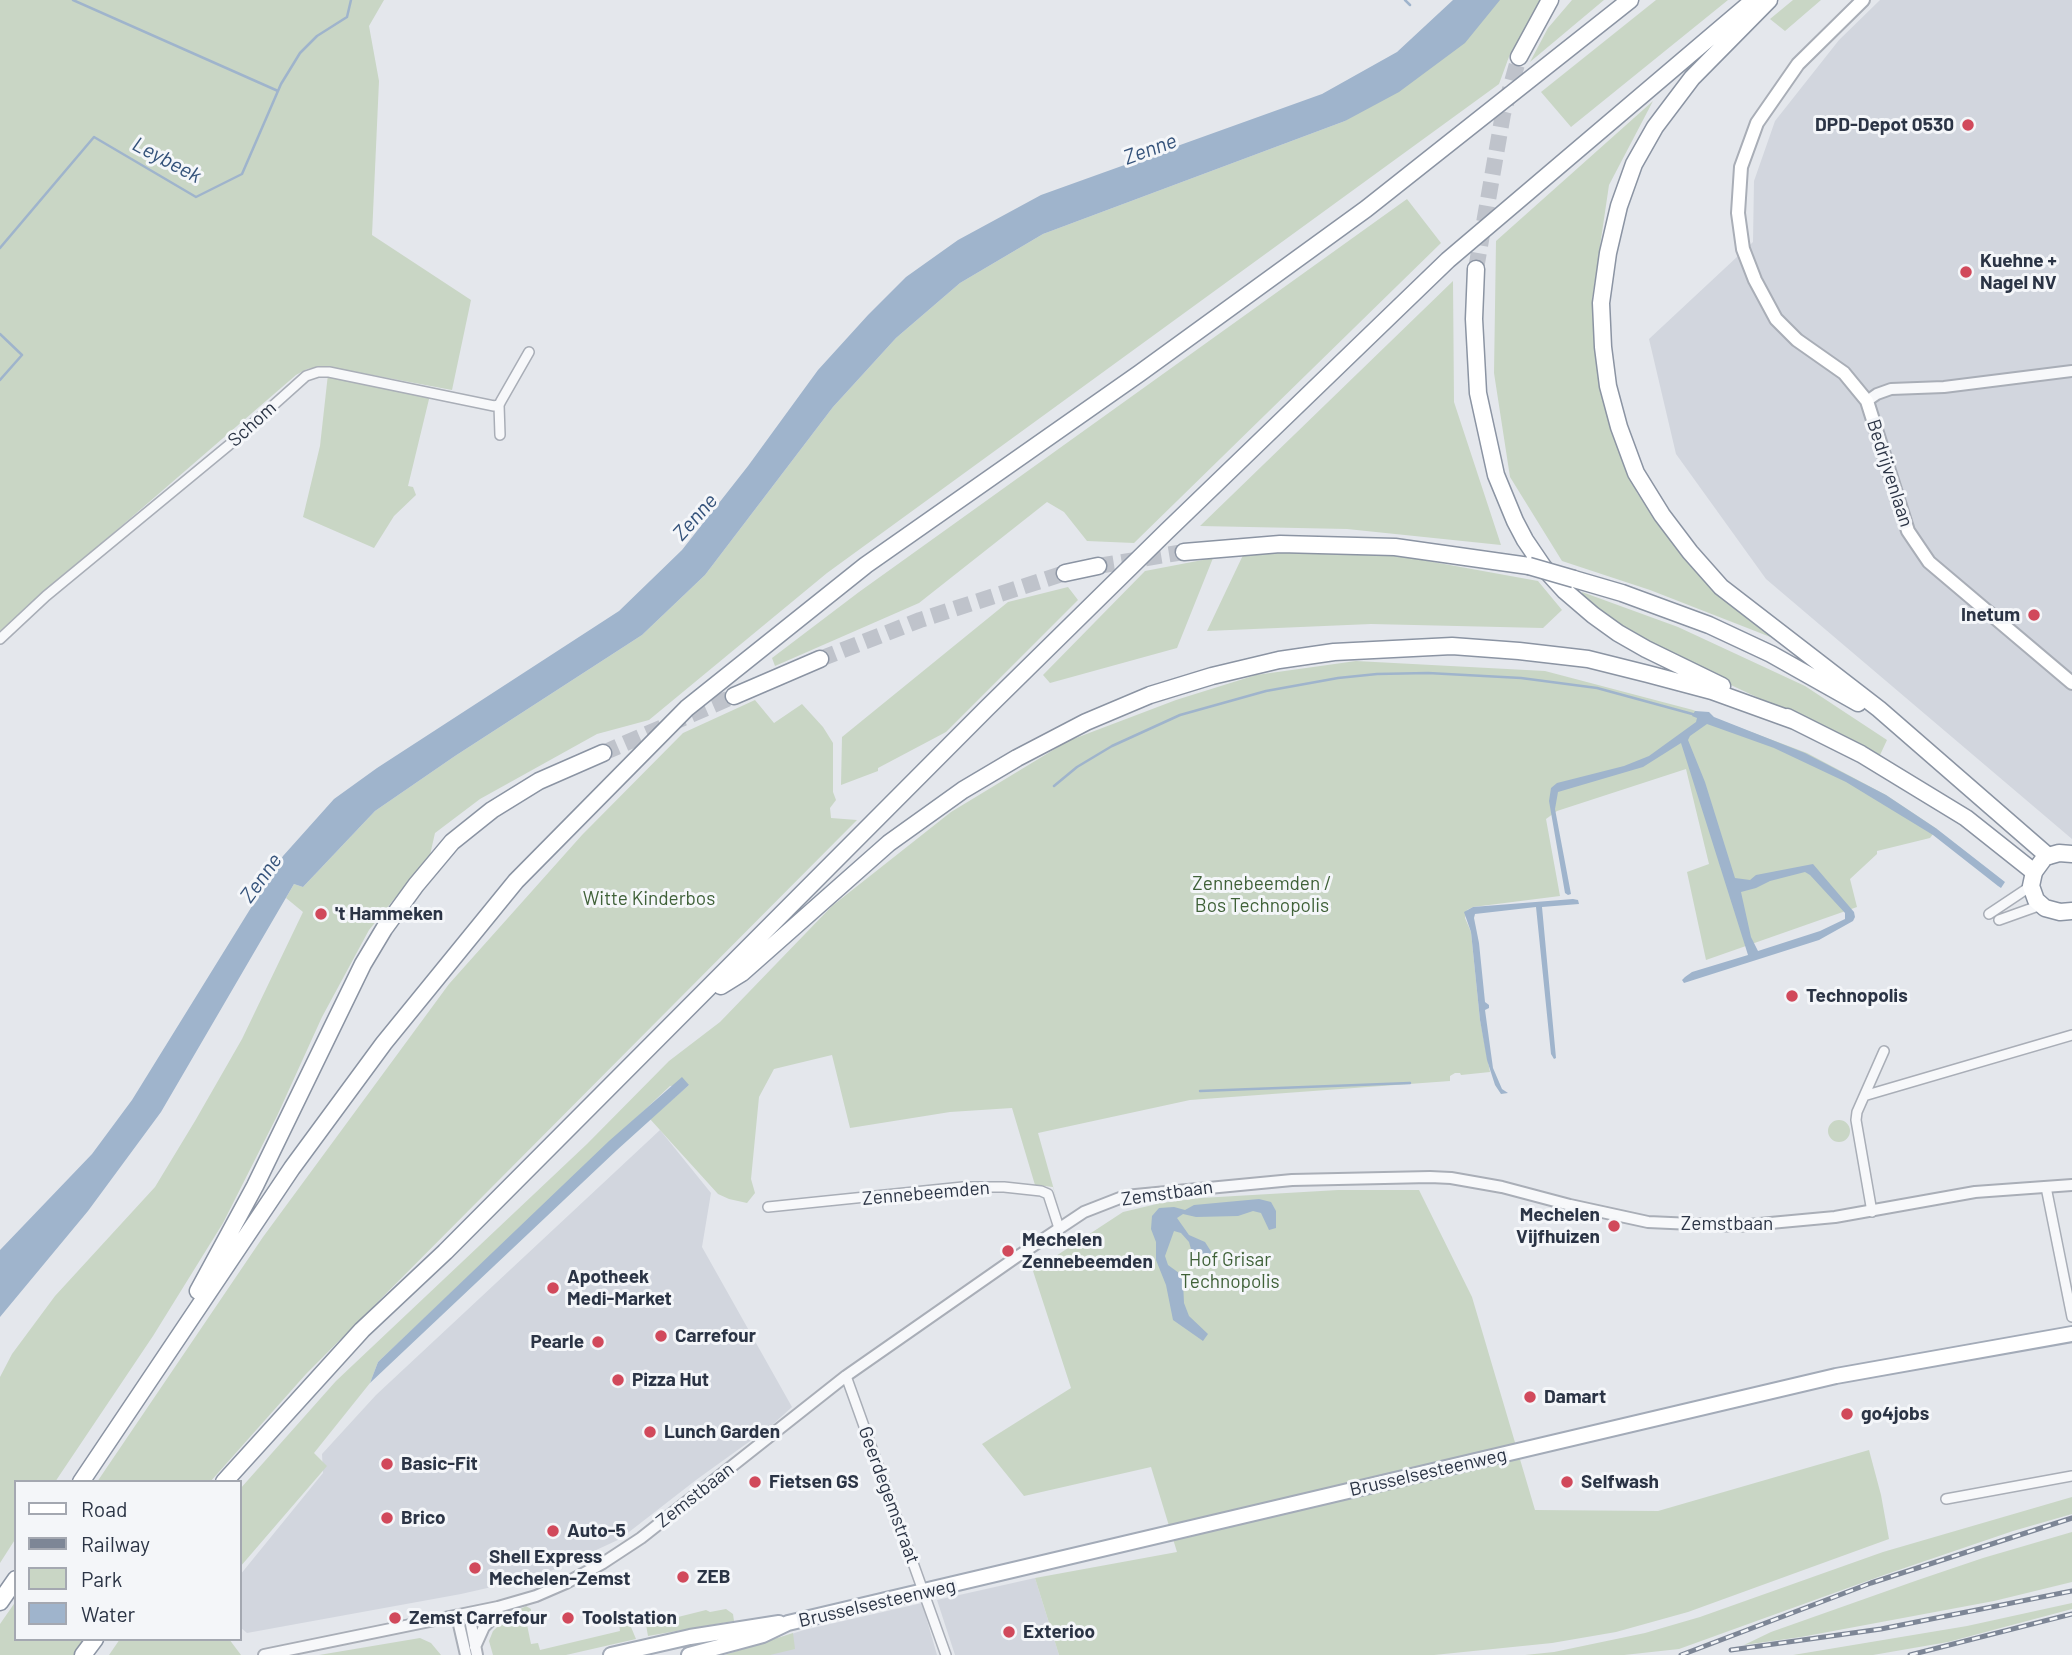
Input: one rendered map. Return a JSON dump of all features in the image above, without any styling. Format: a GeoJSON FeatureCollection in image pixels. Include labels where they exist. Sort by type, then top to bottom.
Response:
{"type":"FeatureCollection","features":[{"type":"Feature","properties":{"kind":"highway"},"geometry":{"type":"LineString","coordinates":[[1518,57],[1550,0]]}},
{"type":"Feature","properties":{"kind":"highway"},"geometry":{"type":"LineString","coordinates":[[82,1480],[292,1168],[384,1044],[516,881],[687,708],[866,565],[1161,358],[1366,209],[1630,0]]}},
{"type":"Feature","properties":{"kind":"highway"},"geometry":{"type":"LineString","coordinates":[[226,1480],[362,1330],[445,1252],[698,1001],[987,708],[1448,260],[1754,0]]}},
{"type":"Feature","properties":{"kind":"highway"},"geometry":{"type":"LineString","coordinates":[[1769,0],[1692,78],[1656,127],[1634,164],[1619,206],[1608,253],[1601,303],[1608,386],[1619,427],[1636,473],[1661,516],[1721,587],[1879,709],[2048,856]]}},
{"type":"Feature","properties":{"kind":"highway"},"geometry":{"type":"LineString","coordinates":[[1476,269],[1474,319],[1478,393],[1489,447],[1499,483],[1515,521],[1544,568],[1565,591],[1618,633],[1861,754],[1965,818],[2032,879]]}},
{"type":"Feature","properties":{"kind":"highway"},"geometry":{"type":"LineString","coordinates":[[1184,552],[1280,544],[1395,547],[1529,566],[1622,593],[1709,625],[1770,654],[1896,725]]}},
{"type":"Feature","properties":{"kind":"highway"},"geometry":{"type":"LineString","coordinates":[[1065,573],[1098,566]]}},
{"type":"Feature","properties":{"kind":"highway"},"geometry":{"type":"LineString","coordinates":[[698,1001],[742,973],[889,843],[963,790],[1086,722],[1150,695],[1213,676],[1279,660],[1334,652],[1452,646],[1506,650],[1588,659],[1712,691],[1796,721]]}},
{"type":"Feature","properties":{"kind":"highway"},"geometry":{"type":"LineString","coordinates":[[734,696],[820,659]]}},
{"type":"Feature","properties":{"kind":"highway"},"geometry":{"type":"LineString","coordinates":[[152,1376],[255,1186],[363,964],[383,929],[452,842],[492,810],[539,781],[603,753]]}},
{"type":"Feature","properties":{"kind":"highway"},"geometry":{"type":"LineString","coordinates":[[2072,854],[2048,856],[2037,865],[2032,879],[2036,900],[2041,905],[2053,911],[2072,911]]}},
{"type":"Feature","properties":{"kind":"highway"},"geometry":{"type":"LineString","coordinates":[[0,1602],[14,1582]]}},
{"type":"Feature","properties":{"kind":"main road"},"geometry":{"type":"LineString","coordinates":[[1863,0],[1798,64],[1757,123],[1741,167],[1738,214],[1743,249],[1755,281],[1776,319],[1797,340],[1844,373],[1867,401]]}},
{"type":"Feature","properties":{"kind":"main road","name":"Bedrijvenlaan"},"geometry":{"type":"LineString","coordinates":[[1867,401],[1902,514],[1913,540],[1930,562],[2072,682]]}},
{"type":"Feature","properties":{"kind":"main road","name":"Brusselsesteenweg"},"geometry":{"type":"LineString","coordinates":[[689,1655],[763,1635],[788,1623],[1836,1376],[2072,1334]]}},
{"type":"Feature","properties":{"kind":"main road","name":"Brusselsesteenweg"},"geometry":{"type":"LineString","coordinates":[[611,1655],[690,1637],[772,1623],[788,1623]]}},
{"type":"Feature","properties":{"kind":"street"},"geometry":{"type":"LineString","coordinates":[[500,435],[499,405],[529,352]]}},
{"type":"Feature","properties":{"kind":"street"},"geometry":{"type":"LineString","coordinates":[[1867,401],[1891,389],[1944,387],[2072,371]]}},
{"type":"Feature","properties":{"kind":"street","name":"Schom"},"geometry":{"type":"LineString","coordinates":[[0,639],[46,596],[229,445],[306,376],[329,372],[488,406],[499,405]]}},
{"type":"Feature","properties":{"kind":"street"},"geometry":{"type":"LineString","coordinates":[[1989,914],[2032,879]]}},
{"type":"Feature","properties":{"kind":"street"},"geometry":{"type":"LineString","coordinates":[[1999,920],[2041,905]]}},
{"type":"Feature","properties":{"kind":"street"},"geometry":{"type":"LineString","coordinates":[[1867,1095],[2072,1035]]}},
{"type":"Feature","properties":{"kind":"street"},"geometry":{"type":"LineString","coordinates":[[1872,1212],[1856,1121],[1857,1112],[1867,1095],[1884,1051]]}},
{"type":"Feature","properties":{"kind":"street","name":"Zemstbaan"},"geometry":{"type":"LineString","coordinates":[[264,1655],[469,1614],[536,1596],[566,1583],[641,1538],[846,1376],[1059,1228],[1092,1208],[1125,1196],[1233,1184],[1382,1177],[1440,1178],[1478,1182],[1604,1213],[1665,1224],[1761,1226],[1872,1212],[1975,1192],[2072,1185]]}},
{"type":"Feature","properties":{"kind":"street","name":"Zennebeemden"},"geometry":{"type":"LineString","coordinates":[[768,1207],[963,1186],[1004,1187],[1048,1194],[1059,1228]]}},
{"type":"Feature","properties":{"kind":"street"},"geometry":{"type":"LineString","coordinates":[[2046,1187],[2072,1317]]}},
{"type":"Feature","properties":{"kind":"street","name":"Geerdegemstraat"},"geometry":{"type":"LineString","coordinates":[[846,1376],[946,1655]]}},
{"type":"Feature","properties":{"kind":"street"},"geometry":{"type":"LineString","coordinates":[[1946,1499],[2072,1476]]}},
{"type":"Feature","properties":{"kind":"street"},"geometry":{"type":"LineString","coordinates":[[476,1651],[484,1627],[495,1616],[498,1607]]}},
{"type":"Feature","properties":{"kind":"street"},"geometry":{"type":"LineString","coordinates":[[469,1614],[476,1651]]}},
{"type":"Feature","properties":{"kind":"street"},"geometry":{"type":"LineString","coordinates":[[457,1616],[466,1655]]}},
{"type":"Feature","properties":{"kind":"street"},"geometry":{"type":"LineString","coordinates":[[460,1655],[463,1640]]}},
{"type":"Feature","properties":{"kind":"shaded area"},"geometry":{"type":"Polygon","coordinates":[[[1880,0],[2072,0],[2072,839],[1766,579],[1676,454],[1649,339],[1753,242],[1754,181],[1775,121],[1839,40],[1880,0]]]}},
{"type":"Feature","properties":{"kind":"shaded area"},"geometry":{"type":"Polygon","coordinates":[[[660,1130],[711,1193],[702,1247],[792,1407],[771,1426],[620,1539],[540,1576],[461,1594],[247,1633],[242,1629],[242,1573],[323,1473],[322,1454],[376,1395],[660,1130]]]}},
{"type":"Feature","properties":{"kind":"shaded area"},"geometry":{"type":"Polygon","coordinates":[[[1035,1578],[1059,1655],[955,1655],[937,1600],[1035,1578]]]}},
{"type":"Feature","properties":{"kind":"shaded area"},"geometry":{"type":"Polygon","coordinates":[[[922,1603],[937,1655],[724,1655],[804,1630],[922,1603]]]}},
{"type":"Feature","properties":{"kind":"green space"},"geometry":{"type":"Polygon","coordinates":[[[0,0],[384,0],[369,26],[379,81],[372,235],[471,300],[452,390],[324,366],[307,369],[296,375],[0,631],[0,0]]]}},
{"type":"Feature","properties":{"kind":"green space"},"geometry":{"type":"Polygon","coordinates":[[[1498,0],[1541,0],[1513,55],[1510,54],[1499,84],[827,573],[649,720],[597,734],[480,799],[435,833],[430,855],[369,930],[322,1017],[277,1116],[223,1223],[153,1336],[56,1480],[14,1480],[14,1541],[0,1563],[0,1377],[12,1354],[55,1296],[155,1187],[195,1121],[242,1039],[303,912],[286,898],[294,884],[303,887],[375,811],[642,635],[705,575],[833,407],[896,338],[960,283],[1043,234],[1345,121],[1498,0]]]}},
{"type":"Feature","properties":{"kind":"green space"},"geometry":{"type":"Polygon","coordinates":[[[1572,0],[1604,0],[1530,62],[1548,28],[1572,0]]]}},
{"type":"Feature","properties":{"kind":"green space"},"geometry":{"type":"Polygon","coordinates":[[[1656,0],[1728,0],[1571,127],[1541,92],[1656,0]]]}},
{"type":"Feature","properties":{"kind":"green space"},"geometry":{"type":"Polygon","coordinates":[[[1793,0],[1821,0],[1785,31],[1770,19],[1793,0]]]}},
{"type":"Feature","properties":{"kind":"green space"},"geometry":{"type":"Polygon","coordinates":[[[1653,101],[1609,185],[1592,300],[1607,413],[1637,493],[1704,579],[1773,638],[1650,590],[1562,561],[1510,477],[1494,373],[1496,241],[1653,101]]]}},
{"type":"Feature","properties":{"kind":"green space"},"geometry":{"type":"Polygon","coordinates":[[[1407,199],[1441,243],[1134,543],[1087,541],[1064,512],[1047,502],[919,603],[775,666],[772,658],[859,592],[1407,199]]]}},
{"type":"Feature","properties":{"kind":"green space"},"geometry":{"type":"Polygon","coordinates":[[[1453,281],[1454,402],[1501,545],[1347,529],[1200,526],[1453,281]]]}},
{"type":"Feature","properties":{"kind":"green space"},"geometry":{"type":"Polygon","coordinates":[[[328,374],[430,395],[408,486],[413,487],[416,495],[394,516],[374,548],[303,517],[320,446],[328,374]]]}},
{"type":"Feature","properties":{"kind":"green space"},"geometry":{"type":"Polygon","coordinates":[[[1378,552],[1538,581],[1562,610],[1543,628],[1371,624],[1207,631],[1244,553],[1378,552]]]}},
{"type":"Feature","properties":{"kind":"green space"},"geometry":{"type":"Polygon","coordinates":[[[1213,558],[1177,648],[1050,683],[1043,675],[1145,571],[1213,558]]]}},
{"type":"Feature","properties":{"kind":"green space"},"geometry":{"type":"Polygon","coordinates":[[[1068,587],[1078,600],[946,732],[878,768],[878,771],[841,785],[842,737],[1008,602],[1068,587]]]}},
{"type":"Feature","properties":{"kind":"green space"},"geometry":{"type":"Polygon","coordinates":[[[1582,592],[1678,627],[1805,686],[1887,740],[1880,755],[1684,663],[1608,618],[1583,597],[1582,592]]]}},
{"type":"Feature","properties":{"kind":"green space","name":"Zennebeemden / Bos Technopolis"},"geometry":{"type":"Polygon","coordinates":[[[1356,661],[1545,671],[1693,710],[1807,753],[1886,795],[1937,829],[1930,838],[1877,851],[1850,879],[1857,907],[1706,960],[1687,872],[1709,864],[1686,769],[1557,811],[1546,819],[1560,896],[1467,910],[1465,918],[1471,932],[1480,1020],[1490,1072],[1461,1075],[1455,1073],[1450,1076],[1450,1081],[1190,1100],[1038,1133],[1060,1211],[1053,1187],[1035,1185],[1012,1108],[950,1112],[850,1128],[832,1055],[774,1069],[759,1097],[751,1179],[755,1193],[747,1203],[729,1199],[718,1194],[650,1119],[689,1085],[670,1086],[378,1362],[370,1383],[314,1453],[327,1466],[242,1565],[242,1487],[336,1381],[587,1144],[669,1061],[720,1022],[832,906],[951,812],[1068,741],[1176,700],[1256,675],[1356,661]]]}},
{"type":"Feature","properties":{"kind":"green space","name":"Witte Kinderbos"},"geometry":{"type":"Polygon","coordinates":[[[755,700],[774,723],[802,704],[823,727],[833,743],[833,792],[836,800],[830,808],[831,818],[857,820],[306,1374],[212,1480],[98,1480],[263,1237],[449,984],[582,835],[683,733],[755,700]]]}},
{"type":"Feature","properties":{"kind":"green space"},"geometry":{"type":"Polygon","coordinates":[[[1835,1120],[1843,1120],[1850,1127],[1850,1135],[1843,1142],[1835,1142],[1828,1135],[1828,1127],[1835,1120]]]}},
{"type":"Feature","properties":{"kind":"green space","name":"Hof Grisar Technopolis"},"geometry":{"type":"Polygon","coordinates":[[[1338,1190],[1419,1190],[1472,1297],[1535,1510],[1658,1511],[1869,1450],[1889,1539],[1688,1612],[1616,1632],[1552,1643],[1434,1655],[1059,1655],[1035,1578],[1177,1552],[1151,1467],[1024,1496],[982,1444],[1071,1388],[1033,1271],[1123,1212],[1161,1203],[1201,1198],[1338,1190]]]}},
{"type":"Feature","properties":{"kind":"green space"},"geometry":{"type":"Polygon","coordinates":[[[2072,1497],[2072,1514],[1881,1576],[1679,1649],[1624,1655],[1525,1655],[1554,1652],[1645,1633],[1700,1617],[1883,1552],[2072,1497]]]}},
{"type":"Feature","properties":{"kind":"green space"},"geometry":{"type":"Polygon","coordinates":[[[2072,1532],[2072,1582],[1994,1601],[1744,1645],[1771,1632],[1918,1580],[2072,1532]]]}},
{"type":"Feature","properties":{"kind":"green space"},"geometry":{"type":"Polygon","coordinates":[[[2072,1603],[2072,1609],[1948,1642],[1873,1655],[1793,1655],[1967,1626],[2072,1603]]]}},
{"type":"Feature","properties":{"kind":"green space"},"geometry":{"type":"Polygon","coordinates":[[[14,1604],[14,1641],[84,1641],[74,1655],[0,1655],[0,1624],[14,1604]]]}},
{"type":"Feature","properties":{"kind":"green space"},"geometry":{"type":"Polygon","coordinates":[[[526,1606],[531,1609],[531,1613],[525,1615],[531,1644],[538,1643],[540,1650],[620,1631],[619,1624],[624,1623],[631,1627],[636,1639],[566,1655],[493,1655],[489,1641],[493,1631],[511,1614],[526,1606]]]}},
{"type":"Feature","properties":{"kind":"green space"},"geometry":{"type":"Polygon","coordinates":[[[726,1609],[733,1614],[734,1621],[648,1636],[646,1625],[706,1610],[710,1612],[726,1609]]]}},
{"type":"Feature","properties":{"kind":"green space"},"geometry":{"type":"Polygon","coordinates":[[[793,1633],[795,1649],[770,1655],[725,1655],[793,1633]]]}},
{"type":"Feature","properties":{"kind":"green space"},"geometry":{"type":"Polygon","coordinates":[[[420,1638],[431,1643],[441,1655],[319,1655],[420,1638]]]}},
{"type":"Feature","properties":{"kind":"green space"},"geometry":{"type":"Polygon","coordinates":[[[119,1641],[230,1641],[241,1655],[109,1655],[119,1641]]]}},
{"type":"Feature","properties":{"kind":"water","name":"Zenne"},"geometry":{"type":"Polygon","coordinates":[[[1453,0],[1500,0],[1465,43],[1399,92],[1345,121],[1043,234],[960,283],[896,338],[833,407],[705,575],[642,635],[375,811],[303,887],[294,884],[161,1112],[88,1211],[0,1317],[0,1250],[92,1154],[132,1100],[283,856],[334,799],[377,768],[619,611],[682,550],[818,370],[906,277],[958,240],[1041,195],[1322,94],[1397,52],[1453,0]]]}},
{"type":"Feature","properties":{"kind":"water"},"geometry":{"type":"Polygon","coordinates":[[[1695,711],[1709,712],[1714,717],[1805,753],[1886,795],[1937,829],[2005,882],[2001,888],[1933,835],[1846,782],[1774,748],[1707,724],[1688,740],[1705,782],[1735,878],[1750,880],[1756,875],[1813,864],[1854,912],[1855,917],[1853,921],[1819,940],[1684,983],[1682,980],[1692,972],[1748,955],[1681,743],[1643,767],[1558,792],[1555,809],[1571,894],[1568,895],[1565,893],[1549,801],[1551,788],[1557,783],[1624,766],[1649,756],[1696,722],[1697,718],[1692,716],[1695,711]],[[1805,872],[1741,892],[1751,937],[1758,951],[1820,931],[1845,919],[1845,913],[1805,872]]]}},
{"type":"Feature","properties":{"kind":"water"},"geometry":{"type":"Polygon","coordinates":[[[1578,900],[1579,904],[1542,907],[1554,1059],[1551,1054],[1536,907],[1475,914],[1485,1002],[1489,1005],[1485,1010],[1493,1068],[1502,1089],[1508,1093],[1501,1094],[1495,1085],[1487,1060],[1471,932],[1464,912],[1473,907],[1578,900]]]}},
{"type":"Feature","properties":{"kind":"water"},"geometry":{"type":"Polygon","coordinates":[[[682,1077],[689,1085],[370,1383],[378,1362],[609,1141],[682,1077]]]}},
{"type":"Feature","properties":{"kind":"water"},"geometry":{"type":"Polygon","coordinates":[[[1259,1199],[1271,1202],[1276,1211],[1276,1228],[1269,1230],[1261,1213],[1253,1211],[1238,1216],[1196,1217],[1183,1214],[1177,1218],[1189,1235],[1205,1242],[1212,1253],[1205,1261],[1194,1260],[1189,1242],[1181,1233],[1174,1231],[1165,1256],[1168,1265],[1179,1273],[1183,1282],[1184,1303],[1189,1316],[1208,1334],[1203,1341],[1173,1320],[1166,1285],[1156,1260],[1156,1242],[1151,1229],[1152,1216],[1159,1208],[1174,1207],[1185,1210],[1194,1205],[1259,1199]]]}},
{"type":"Feature","properties":{"kind":"waterway"},"geometry":{"type":"LineString","coordinates":[[73,0],[278,91]]}},
{"type":"Feature","properties":{"kind":"waterway","name":"Leybeek"},"geometry":{"type":"LineString","coordinates":[[0,248],[94,137],[196,197],[242,174],[281,84],[300,53],[317,36],[347,17],[351,0]]}},
{"type":"Feature","properties":{"kind":"waterway"},"geometry":{"type":"LineString","coordinates":[[1405,0],[1410,5]]}},
{"type":"Feature","properties":{"kind":"waterway","name":"Leybeek"},"geometry":{"type":"LineString","coordinates":[[0,334],[22,355],[0,380]]}},
{"type":"Feature","properties":{"kind":"waterway"},"geometry":{"type":"LineString","coordinates":[[1054,786],[1077,767],[1112,746],[1180,715],[1266,691],[1338,678],[1428,673],[1521,678],[1597,688],[1696,715]]}},
{"type":"Feature","properties":{"kind":"waterway"},"geometry":{"type":"LineString","coordinates":[[1200,1091],[1410,1083]]}},
{"type":"Feature","properties":{"kind":"tunnel"},"geometry":{"type":"LineString","coordinates":[[1476,269],[1503,114],[1519,57]]}},
{"type":"Feature","properties":{"kind":"tunnel"},"geometry":{"type":"LineString","coordinates":[[1098,566],[1184,552]]}},
{"type":"Feature","properties":{"kind":"tunnel"},"geometry":{"type":"LineString","coordinates":[[820,659],[920,620],[1065,573]]}},
{"type":"Feature","properties":{"kind":"tunnel"},"geometry":{"type":"LineString","coordinates":[[603,753],[734,696]]}},
{"type":"Feature","properties":{"kind":"railway"},"geometry":{"type":"LineString","coordinates":[[1681,1655],[1871,1583],[2072,1518]]}},
{"type":"Feature","properties":{"kind":"railway"},"geometry":{"type":"LineString","coordinates":[[1731,1650],[1881,1629],[2072,1591]]}},
{"type":"Feature","properties":{"kind":"railway"},"geometry":{"type":"LineString","coordinates":[[1910,1655],[2072,1614]]}},
{"type":"Feature","properties":{"kind":"place","name":"DPD-Depot 0530"},"geometry":{"type":"Point","coordinates":[1968,125]}},
{"type":"Feature","properties":{"kind":"place","name":"Kuehne + Nagel NV"},"geometry":{"type":"Point","coordinates":[1966,272]}},
{"type":"Feature","properties":{"kind":"place","name":"Inetum"},"geometry":{"type":"Point","coordinates":[2034,615]}},
{"type":"Feature","properties":{"kind":"place","name":"'t Hammeken"},"geometry":{"type":"Point","coordinates":[321,914]}},
{"type":"Feature","properties":{"kind":"place","name":"Technopolis"},"geometry":{"type":"Point","coordinates":[1792,996]}},
{"type":"Feature","properties":{"kind":"place","name":"Mechelen Vijfhuizen"},"geometry":{"type":"Point","coordinates":[1614,1226]}},
{"type":"Feature","properties":{"kind":"place","name":"Mechelen Zennebeemden"},"geometry":{"type":"Point","coordinates":[1008,1251]}},
{"type":"Feature","properties":{"kind":"place","name":"Apotheek Medi-Market"},"geometry":{"type":"Point","coordinates":[553,1288]}},
{"type":"Feature","properties":{"kind":"place","name":"Carrefour"},"geometry":{"type":"Point","coordinates":[661,1336]}},
{"type":"Feature","properties":{"kind":"place","name":"Pearle"},"geometry":{"type":"Point","coordinates":[598,1342]}},
{"type":"Feature","properties":{"kind":"place","name":"Pizza Hut"},"geometry":{"type":"Point","coordinates":[618,1380]}},
{"type":"Feature","properties":{"kind":"place","name":"Damart"},"geometry":{"type":"Point","coordinates":[1530,1397]}},
{"type":"Feature","properties":{"kind":"place","name":"go4jobs"},"geometry":{"type":"Point","coordinates":[1847,1414]}},
{"type":"Feature","properties":{"kind":"place","name":"Lunch Garden"},"geometry":{"type":"Point","coordinates":[650,1432]}},
{"type":"Feature","properties":{"kind":"place","name":"Basic-Fit"},"geometry":{"type":"Point","coordinates":[387,1464]}},
{"type":"Feature","properties":{"kind":"place","name":"Fietsen GS"},"geometry":{"type":"Point","coordinates":[755,1482]}},
{"type":"Feature","properties":{"kind":"place","name":"Selfwash"},"geometry":{"type":"Point","coordinates":[1567,1482]}},
{"type":"Feature","properties":{"kind":"place","name":"Brico"},"geometry":{"type":"Point","coordinates":[387,1518]}},
{"type":"Feature","properties":{"kind":"place","name":"Auto-5"},"geometry":{"type":"Point","coordinates":[553,1531]}},
{"type":"Feature","properties":{"kind":"place","name":"Shell Express Mechelen-Zemst"},"geometry":{"type":"Point","coordinates":[475,1568]}},
{"type":"Feature","properties":{"kind":"place","name":"ZEB"},"geometry":{"type":"Point","coordinates":[683,1577]}},
{"type":"Feature","properties":{"kind":"place","name":"Zemst Carrefour"},"geometry":{"type":"Point","coordinates":[395,1618]}},
{"type":"Feature","properties":{"kind":"place","name":"Toolstation"},"geometry":{"type":"Point","coordinates":[568,1618]}},
{"type":"Feature","properties":{"kind":"place","name":"Exterioo"},"geometry":{"type":"Point","coordinates":[1009,1632]}}]}
